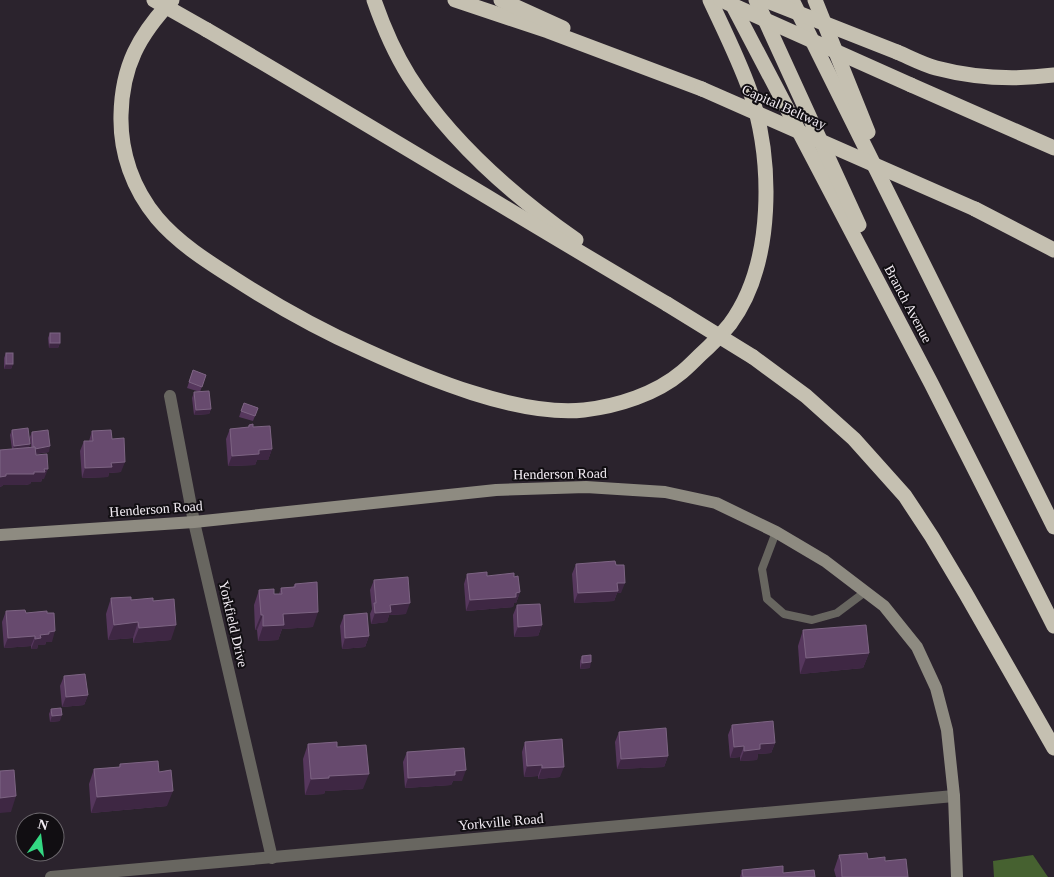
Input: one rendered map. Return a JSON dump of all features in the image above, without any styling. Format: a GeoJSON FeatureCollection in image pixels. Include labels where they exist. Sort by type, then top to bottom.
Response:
{"type":"FeatureCollection","features":[{"type":"Feature","properties":{"kind":"highway"},"geometry":{"type":"LineString","coordinates":[[154,0],[347,111],[431,164],[667,304],[753,357],[806,396],[854,438],[905,496],[966,594],[1054,748]]}},
{"type":"Feature","properties":{"kind":"highway"},"geometry":{"type":"LineString","coordinates":[[172,0],[152,21],[137,46],[125,77],[121,120],[123,147],[130,174],[156,217],[174,236],[216,267],[277,306],[343,340],[404,368],[468,391],[516,404],[550,410],[584,410],[617,403],[650,392],[680,374],[730,324],[747,294],[757,264],[764,231],[766,196],[764,154],[750,93],[734,50],[710,0]]}},
{"type":"Feature","properties":{"kind":"highway"},"geometry":{"type":"LineString","coordinates":[[374,0],[384,28],[414,82],[440,119],[478,160],[526,203],[667,304]]}},
{"type":"Feature","properties":{"kind":"highway"},"geometry":{"type":"LineString","coordinates":[[455,0],[702,89]]}},
{"type":"Feature","properties":{"kind":"highway","name":"Capital Beltway"},"geometry":{"type":"LineString","coordinates":[[501,0],[1054,244]]}},
{"type":"Feature","properties":{"kind":"highway"},"geometry":{"type":"LineString","coordinates":[[721,0],[1054,148]]}},
{"type":"Feature","properties":{"kind":"highway","name":"Branch Avenue"},"geometry":{"type":"LineString","coordinates":[[730,0],[931,384],[1054,626]]}},
{"type":"Feature","properties":{"kind":"highway"},"geometry":{"type":"LineString","coordinates":[[756,0],[931,384]]}},
{"type":"Feature","properties":{"kind":"highway"},"geometry":{"type":"LineString","coordinates":[[765,0],[934,68],[1005,78],[1054,75]]}},
{"type":"Feature","properties":{"kind":"highway"},"geometry":{"type":"LineString","coordinates":[[792,0],[1054,527]]}},
{"type":"Feature","properties":{"kind":"highway"},"geometry":{"type":"LineString","coordinates":[[815,0],[908,233]]}},
{"type":"Feature","properties":{"kind":"highway"},"geometry":{"type":"LineString","coordinates":[[975,209],[1054,250]]}},
{"type":"Feature","properties":{"kind":"highway"},"geometry":{"type":"LineString","coordinates":[[999,418],[1054,510]]}},
{"type":"Feature","properties":{"kind":"street","name":"Yorkfield Drive"},"geometry":{"type":"LineString","coordinates":[[170,396],[194,522],[272,858]]}},
{"type":"Feature","properties":{"kind":"street","name":"Henderson Road"},"geometry":{"type":"LineString","coordinates":[[0,535],[194,522],[496,490],[586,487],[665,492],[716,503],[776,532],[826,561],[884,606],[918,647],[936,688],[947,730],[954,796],[957,877]]}},
{"type":"Feature","properties":{"kind":"street","name":"Yorkville Road"},"geometry":{"type":"LineString","coordinates":[[51,877],[954,796]]}},
{"type":"Feature","properties":{"kind":"lane"},"geometry":{"type":"LineString","coordinates":[[776,532],[762,568],[767,599],[784,614],[812,620],[838,613],[865,592]]}},
{"type":"Feature","properties":{"kind":"green space"},"geometry":{"type":"Polygon","coordinates":[[[1033,855],[1048,877],[994,877],[993,861],[1033,855]]]}},
{"type":"Feature","properties":{"kind":"building"},"geometry":{"type":"Polygon","coordinates":[[[50,333],[60,333],[60,343],[50,343],[50,333]]]}},
{"type":"Feature","properties":{"kind":"building"},"geometry":{"type":"Polygon","coordinates":[[[6,353],[13,353],[13,364],[6,364],[6,353]]]}},
{"type":"Feature","properties":{"kind":"building"},"geometry":{"type":"Polygon","coordinates":[[[193,370],[206,375],[202,387],[189,382],[193,370]]]}},
{"type":"Feature","properties":{"kind":"building"},"geometry":{"type":"Polygon","coordinates":[[[209,391],[211,409],[196,410],[194,392],[209,391]]]}},
{"type":"Feature","properties":{"kind":"building"},"geometry":{"type":"Polygon","coordinates":[[[244,403],[258,408],[255,416],[241,411],[244,403]]]}},
{"type":"Feature","properties":{"kind":"building"},"geometry":{"type":"Polygon","coordinates":[[[253,424],[253,427],[270,426],[272,449],[259,450],[259,454],[232,456],[230,429],[249,427],[249,425],[253,424]]]}},
{"type":"Feature","properties":{"kind":"building"},"geometry":{"type":"Polygon","coordinates":[[[28,428],[30,444],[14,446],[12,430],[28,428]]]}},
{"type":"Feature","properties":{"kind":"building"},"geometry":{"type":"Polygon","coordinates":[[[48,430],[50,446],[35,449],[33,447],[32,432],[48,430]]]}},
{"type":"Feature","properties":{"kind":"building"},"geometry":{"type":"Polygon","coordinates":[[[111,430],[112,439],[124,438],[125,462],[111,463],[112,467],[85,468],[84,441],[93,441],[92,431],[111,430]]]}},
{"type":"Feature","properties":{"kind":"building"},"geometry":{"type":"Polygon","coordinates":[[[35,447],[36,455],[47,454],[48,469],[44,469],[45,472],[6,474],[6,476],[0,477],[0,450],[35,447]]]}},
{"type":"Feature","properties":{"kind":"building"},"geometry":{"type":"Polygon","coordinates":[[[615,561],[616,565],[624,565],[625,583],[617,583],[618,591],[578,593],[576,564],[615,561]]]}},
{"type":"Feature","properties":{"kind":"building"},"geometry":{"type":"Polygon","coordinates":[[[487,572],[487,576],[514,573],[514,577],[518,576],[520,592],[516,593],[516,597],[470,600],[467,574],[487,572]]]}},
{"type":"Feature","properties":{"kind":"building"},"geometry":{"type":"Polygon","coordinates":[[[408,577],[410,603],[390,605],[391,612],[375,613],[374,580],[408,577]]]}},
{"type":"Feature","properties":{"kind":"building"},"geometry":{"type":"Polygon","coordinates":[[[317,582],[318,612],[283,614],[284,625],[263,626],[259,590],[274,589],[274,594],[282,594],[281,588],[295,587],[295,584],[317,582]]]}},
{"type":"Feature","properties":{"kind":"building"},"geometry":{"type":"Polygon","coordinates":[[[131,597],[131,600],[153,598],[153,601],[174,599],[176,625],[139,628],[138,622],[114,625],[111,598],[131,597]]]}},
{"type":"Feature","properties":{"kind":"building"},"geometry":{"type":"Polygon","coordinates":[[[540,604],[542,625],[518,627],[517,605],[540,604]]]}},
{"type":"Feature","properties":{"kind":"building"},"geometry":{"type":"Polygon","coordinates":[[[25,610],[26,613],[47,611],[47,613],[54,613],[55,631],[40,635],[41,638],[35,639],[35,636],[8,638],[6,611],[25,610]]]}},
{"type":"Feature","properties":{"kind":"building"},"geometry":{"type":"Polygon","coordinates":[[[367,613],[369,636],[345,638],[344,615],[367,613]]]}},
{"type":"Feature","properties":{"kind":"building"},"geometry":{"type":"Polygon","coordinates":[[[866,625],[869,653],[806,658],[803,630],[866,625]]]}},
{"type":"Feature","properties":{"kind":"building"},"geometry":{"type":"Polygon","coordinates":[[[591,655],[591,662],[582,663],[582,656],[591,655]]]}},
{"type":"Feature","properties":{"kind":"building"},"geometry":{"type":"Polygon","coordinates":[[[85,674],[88,695],[66,697],[64,676],[85,674]]]}},
{"type":"Feature","properties":{"kind":"building"},"geometry":{"type":"Polygon","coordinates":[[[61,708],[62,715],[52,716],[51,709],[61,708]]]}},
{"type":"Feature","properties":{"kind":"building"},"geometry":{"type":"Polygon","coordinates":[[[773,721],[775,743],[760,744],[760,749],[744,751],[744,746],[734,747],[732,725],[773,721]]]}},
{"type":"Feature","properties":{"kind":"building"},"geometry":{"type":"Polygon","coordinates":[[[666,728],[668,756],[621,759],[619,732],[666,728]]]}},
{"type":"Feature","properties":{"kind":"building"},"geometry":{"type":"Polygon","coordinates":[[[562,739],[564,767],[542,768],[542,765],[527,766],[525,742],[562,739]]]}},
{"type":"Feature","properties":{"kind":"building"},"geometry":{"type":"Polygon","coordinates":[[[337,742],[337,747],[366,745],[369,774],[311,779],[308,744],[337,742]]]}},
{"type":"Feature","properties":{"kind":"building"},"geometry":{"type":"Polygon","coordinates":[[[464,748],[466,770],[455,771],[455,775],[408,778],[407,752],[464,748]]]}},
{"type":"Feature","properties":{"kind":"building"},"geometry":{"type":"Polygon","coordinates":[[[158,761],[159,772],[171,770],[173,791],[97,797],[94,769],[120,767],[120,764],[158,761]]]}},
{"type":"Feature","properties":{"kind":"building"},"geometry":{"type":"Polygon","coordinates":[[[14,770],[16,796],[0,798],[0,771],[14,770]]]}},
{"type":"Feature","properties":{"kind":"building"},"geometry":{"type":"Polygon","coordinates":[[[867,853],[868,859],[885,857],[885,861],[906,859],[908,877],[842,877],[839,855],[867,853]]]}},
{"type":"Feature","properties":{"kind":"building"},"geometry":{"type":"Polygon","coordinates":[[[783,866],[783,873],[814,870],[815,877],[743,877],[742,870],[783,866]]]}}]}
